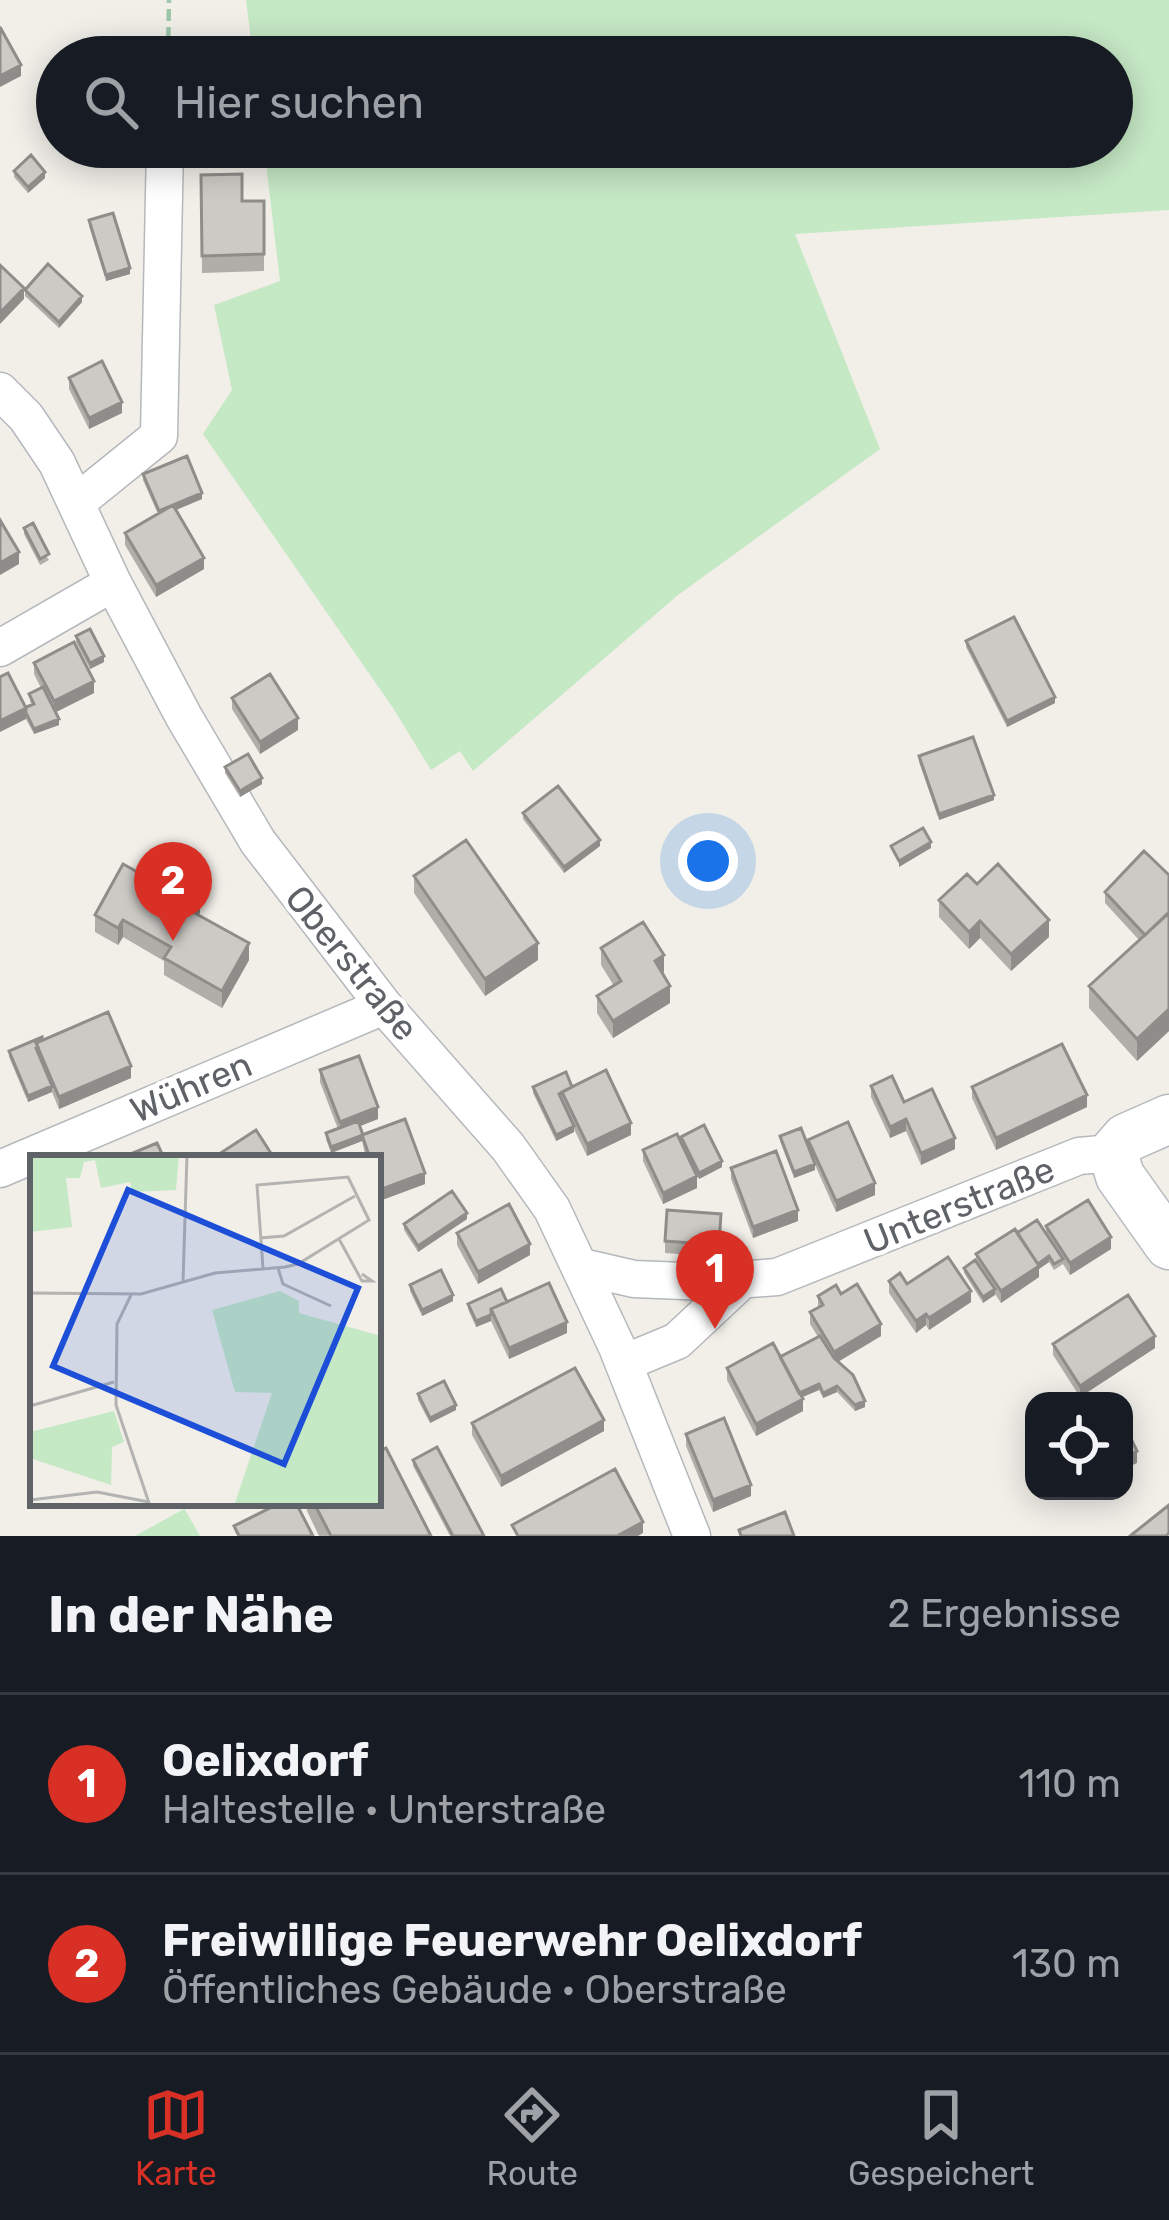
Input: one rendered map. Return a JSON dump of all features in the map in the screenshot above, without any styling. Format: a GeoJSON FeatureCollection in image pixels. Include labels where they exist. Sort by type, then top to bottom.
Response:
{"type":"FeatureCollection","features":[{"type":"Feature","properties":{"kind":"street"},"geometry":{"type":"LineString","coordinates":[[76,503],[159,436],[165,168]]}},
{"type":"Feature","properties":{"kind":"street","name":"Oberstraße"},"geometry":{"type":"LineString","coordinates":[[0,392],[39,434],[184,717],[258,842],[384,1006],[535,1181],[582,1267],[692,1536]]}},
{"type":"Feature","properties":{"kind":"street"},"geometry":{"type":"LineString","coordinates":[[0,648],[113,583]]}},
{"type":"Feature","properties":{"kind":"street","name":"Wühren"},"geometry":{"type":"LineString","coordinates":[[33,1155],[384,1006]]}},
{"type":"Feature","properties":{"kind":"street","name":"Unterstraße"},"geometry":{"type":"LineString","coordinates":[[582,1267],[634,1279],[741,1281],[804,1269],[1079,1156],[1113,1154],[1126,1138],[1169,1119]]}},
{"type":"Feature","properties":{"kind":"street"},"geometry":{"type":"LineString","coordinates":[[1113,1154],[1120,1176],[1169,1245]]}},
{"type":"Feature","properties":{"kind":"street","name":"Wühren"},"geometry":{"type":"LineString","coordinates":[[0,1169],[30,1156]]}},
{"type":"Feature","properties":{"kind":"street"},"geometry":{"type":"LineString","coordinates":[[624,1363],[677,1342],[741,1281]]}},
{"type":"Feature","properties":{"kind":"path"},"geometry":{"type":"LineString","coordinates":[[169,36],[170,0]]}},
{"type":"Feature","properties":{"kind":"green space"},"geometry":{"type":"Polygon","coordinates":[[[246,0],[1169,0],[1169,210],[795,234],[880,449],[678,595],[473,771],[460,751],[431,770],[203,434],[232,390],[214,305],[280,281],[267,168],[1133,168],[1133,36],[250,36],[246,0]]]}},
{"type":"Feature","properties":{"kind":"green space"},"geometry":{"type":"Polygon","coordinates":[[[184,1509],[200,1536],[135,1536],[184,1509]]]}},
{"type":"Feature","properties":{"kind":"building"},"geometry":{"type":"Polygon","coordinates":[[[0,27],[21,65],[0,76],[0,27]]]}},
{"type":"Feature","properties":{"kind":"building"},"geometry":{"type":"Polygon","coordinates":[[[31,155],[36,168],[45,172],[28,187],[14,171],[31,155]]]}},
{"type":"Feature","properties":{"kind":"building"},"geometry":{"type":"Polygon","coordinates":[[[242,174],[242,201],[264,201],[264,254],[202,256],[201,175],[242,174]]]}},
{"type":"Feature","properties":{"kind":"building"},"geometry":{"type":"Polygon","coordinates":[[[113,213],[130,268],[106,275],[89,220],[113,213]]]}},
{"type":"Feature","properties":{"kind":"building"},"geometry":{"type":"Polygon","coordinates":[[[48,264],[82,296],[59,322],[25,290],[48,264]]]}},
{"type":"Feature","properties":{"kind":"building"},"geometry":{"type":"Polygon","coordinates":[[[0,265],[24,288],[0,313],[0,265]]]}},
{"type":"Feature","properties":{"kind":"building"},"geometry":{"type":"Polygon","coordinates":[[[102,361],[122,402],[89,418],[69,378],[102,361]]]}},
{"type":"Feature","properties":{"kind":"building"},"geometry":{"type":"Polygon","coordinates":[[[187,456],[202,493],[159,511],[143,474],[187,456]]]}},
{"type":"Feature","properties":{"kind":"building"},"geometry":{"type":"Polygon","coordinates":[[[173,505],[204,558],[156,585],[125,533],[173,505]]]}},
{"type":"Feature","properties":{"kind":"building"},"geometry":{"type":"Polygon","coordinates":[[[0,520],[19,552],[0,563],[0,520]]]}},
{"type":"Feature","properties":{"kind":"building"},"geometry":{"type":"Polygon","coordinates":[[[33,523],[49,554],[40,559],[24,528],[33,523]]]}},
{"type":"Feature","properties":{"kind":"building"},"geometry":{"type":"Polygon","coordinates":[[[1014,617],[1055,697],[1007,721],[966,641],[1014,617]]]}},
{"type":"Feature","properties":{"kind":"building"},"geometry":{"type":"Polygon","coordinates":[[[90,629],[104,656],[90,663],[76,636],[90,629]]]}},
{"type":"Feature","properties":{"kind":"building"},"geometry":{"type":"Polygon","coordinates":[[[74,642],[94,681],[54,701],[34,663],[74,642]]]}},
{"type":"Feature","properties":{"kind":"building"},"geometry":{"type":"Polygon","coordinates":[[[8,673],[26,708],[0,721],[0,677],[8,673]]]}},
{"type":"Feature","properties":{"kind":"building"},"geometry":{"type":"Polygon","coordinates":[[[270,674],[298,718],[260,742],[232,698],[270,674]]]}},
{"type":"Feature","properties":{"kind":"building"},"geometry":{"type":"Polygon","coordinates":[[[43,687],[59,719],[34,729],[24,708],[34,704],[29,694],[43,687]]]}},
{"type":"Feature","properties":{"kind":"building"},"geometry":{"type":"Polygon","coordinates":[[[973,737],[994,795],[939,814],[919,756],[973,737]]]}},
{"type":"Feature","properties":{"kind":"building"},"geometry":{"type":"Polygon","coordinates":[[[248,754],[262,778],[240,791],[225,767],[248,754]]]}},
{"type":"Feature","properties":{"kind":"building"},"geometry":{"type":"Polygon","coordinates":[[[558,786],[600,840],[564,867],[523,813],[558,786]]]}},
{"type":"Feature","properties":{"kind":"building"},"geometry":{"type":"Polygon","coordinates":[[[923,828],[931,842],[899,861],[891,846],[923,828]]]}},
{"type":"Feature","properties":{"kind":"building"},"geometry":{"type":"Polygon","coordinates":[[[466,840],[538,943],[485,979],[414,876],[466,840]]]}},
{"type":"Feature","properties":{"kind":"building"},"geometry":{"type":"Polygon","coordinates":[[[1144,851],[1169,875],[1169,912],[1145,935],[1105,892],[1144,851]]]}},
{"type":"Feature","properties":{"kind":"building"},"geometry":{"type":"Polygon","coordinates":[[[123,864],[141,874],[146,866],[200,896],[191,911],[249,943],[222,991],[164,958],[171,947],[123,920],[118,928],[95,915],[123,864]]]}},
{"type":"Feature","properties":{"kind":"building"},"geometry":{"type":"Polygon","coordinates":[[[998,864],[1049,920],[1011,954],[980,921],[969,932],[939,900],[967,874],[977,884],[998,864]]]}},
{"type":"Feature","properties":{"kind":"building"},"geometry":{"type":"Polygon","coordinates":[[[1169,913],[1169,1009],[1137,1039],[1089,986],[1169,913]]]}},
{"type":"Feature","properties":{"kind":"building"},"geometry":{"type":"Polygon","coordinates":[[[643,922],[664,955],[655,961],[670,986],[613,1021],[597,996],[621,981],[601,948],[643,922]]]}},
{"type":"Feature","properties":{"kind":"building"},"geometry":{"type":"Polygon","coordinates":[[[108,1012],[131,1066],[59,1097],[36,1043],[108,1012]]]}},
{"type":"Feature","properties":{"kind":"building"},"geometry":{"type":"Polygon","coordinates":[[[42,1037],[36,1048],[52,1086],[28,1096],[9,1051],[42,1037]]]}},
{"type":"Feature","properties":{"kind":"building"},"geometry":{"type":"Polygon","coordinates":[[[1062,1044],[1087,1095],[996,1138],[972,1087],[1062,1044]]]}},
{"type":"Feature","properties":{"kind":"building"},"geometry":{"type":"Polygon","coordinates":[[[359,1056],[378,1107],[340,1122],[320,1070],[359,1056]]]}},
{"type":"Feature","properties":{"kind":"building"},"geometry":{"type":"Polygon","coordinates":[[[606,1070],[631,1123],[587,1144],[562,1092],[606,1070]]]}},
{"type":"Feature","properties":{"kind":"building"},"geometry":{"type":"Polygon","coordinates":[[[566,1072],[572,1087],[559,1094],[574,1126],[556,1135],[533,1087],[566,1072]]]}},
{"type":"Feature","properties":{"kind":"building"},"geometry":{"type":"Polygon","coordinates":[[[892,1076],[904,1102],[932,1089],[955,1138],[921,1153],[906,1119],[890,1127],[871,1086],[892,1076]]]}},
{"type":"Feature","properties":{"kind":"building"},"geometry":{"type":"Polygon","coordinates":[[[405,1119],[425,1173],[382,1189],[381,1155],[369,1155],[362,1135],[405,1119]]]}},
{"type":"Feature","properties":{"kind":"building"},"geometry":{"type":"Polygon","coordinates":[[[358,1121],[363,1135],[331,1147],[326,1133],[358,1121]]]}},
{"type":"Feature","properties":{"kind":"building"},"geometry":{"type":"Polygon","coordinates":[[[848,1122],[875,1183],[836,1201],[808,1140],[848,1122]]]}},
{"type":"Feature","properties":{"kind":"building"},"geometry":{"type":"Polygon","coordinates":[[[704,1125],[722,1161],[699,1173],[681,1137],[704,1125]]]}},
{"type":"Feature","properties":{"kind":"building"},"geometry":{"type":"Polygon","coordinates":[[[801,1128],[815,1164],[794,1172],[780,1136],[801,1128]]]}},
{"type":"Feature","properties":{"kind":"building"},"geometry":{"type":"Polygon","coordinates":[[[256,1130],[272,1155],[218,1155],[256,1130]]]}},
{"type":"Feature","properties":{"kind":"building"},"geometry":{"type":"Polygon","coordinates":[[[677,1134],[697,1176],[663,1193],[643,1150],[677,1134]]]}},
{"type":"Feature","properties":{"kind":"building"},"geometry":{"type":"Polygon","coordinates":[[[157,1143],[163,1155],[128,1155],[157,1143]]]}},
{"type":"Feature","properties":{"kind":"building"},"geometry":{"type":"Polygon","coordinates":[[[776,1151],[798,1210],[753,1227],[731,1168],[776,1151]]]}},
{"type":"Feature","properties":{"kind":"building"},"geometry":{"type":"Polygon","coordinates":[[[452,1191],[467,1213],[418,1246],[404,1224],[452,1191]]]}},
{"type":"Feature","properties":{"kind":"building"},"geometry":{"type":"Polygon","coordinates":[[[1088,1200],[1111,1237],[1070,1263],[1046,1226],[1088,1200]]]}},
{"type":"Feature","properties":{"kind":"building"},"geometry":{"type":"Polygon","coordinates":[[[509,1204],[530,1244],[478,1272],[457,1233],[509,1204]]]}},
{"type":"Feature","properties":{"kind":"building"},"geometry":{"type":"Polygon","coordinates":[[[667,1210],[721,1214],[719,1245],[665,1241],[667,1210]]]}},
{"type":"Feature","properties":{"kind":"building"},"geometry":{"type":"Polygon","coordinates":[[[1037,1220],[1063,1259],[1054,1264],[1049,1256],[1038,1264],[1017,1233],[1037,1220]]]}},
{"type":"Feature","properties":{"kind":"building"},"geometry":{"type":"Polygon","coordinates":[[[1015,1229],[1039,1266],[1001,1291],[976,1254],[1015,1229]]]}},
{"type":"Feature","properties":{"kind":"building"},"geometry":{"type":"Polygon","coordinates":[[[948,1257],[971,1291],[916,1321],[889,1281],[900,1273],[907,1284],[948,1257]]]}},
{"type":"Feature","properties":{"kind":"building"},"geometry":{"type":"Polygon","coordinates":[[[975,1260],[995,1289],[983,1297],[964,1268],[975,1260]]]}},
{"type":"Feature","properties":{"kind":"building"},"geometry":{"type":"Polygon","coordinates":[[[441,1270],[453,1295],[422,1310],[410,1285],[441,1270]]]}},
{"type":"Feature","properties":{"kind":"building"},"geometry":{"type":"Polygon","coordinates":[[[549,1283],[567,1322],[509,1348],[491,1309],[549,1283]]]}},
{"type":"Feature","properties":{"kind":"building"},"geometry":{"type":"Polygon","coordinates":[[[857,1284],[881,1324],[834,1352],[810,1312],[823,1305],[818,1296],[836,1285],[841,1294],[857,1284]]]}},
{"type":"Feature","properties":{"kind":"building"},"geometry":{"type":"Polygon","coordinates":[[[501,1289],[507,1302],[476,1321],[468,1304],[501,1289]]]}},
{"type":"Feature","properties":{"kind":"building"},"geometry":{"type":"Polygon","coordinates":[[[1128,1295],[1155,1336],[1080,1386],[1053,1344],[1128,1295]]]}},
{"type":"Feature","properties":{"kind":"building"},"geometry":{"type":"Polygon","coordinates":[[[820,1336],[853,1375],[865,1401],[855,1405],[837,1386],[823,1393],[819,1384],[799,1393],[780,1357],[820,1336]]]}},
{"type":"Feature","properties":{"kind":"building"},"geometry":{"type":"Polygon","coordinates":[[[773,1343],[803,1399],[756,1424],[727,1368],[773,1343]]]}},
{"type":"Feature","properties":{"kind":"building"},"geometry":{"type":"Polygon","coordinates":[[[575,1368],[604,1420],[501,1476],[472,1423],[575,1368]]]}},
{"type":"Feature","properties":{"kind":"building"},"geometry":{"type":"Polygon","coordinates":[[[444,1381],[456,1405],[430,1418],[418,1394],[444,1381]]]}},
{"type":"Feature","properties":{"kind":"building"},"geometry":{"type":"Polygon","coordinates":[[[724,1418],[751,1485],[713,1500],[686,1434],[724,1418]]]}},
{"type":"Feature","properties":{"kind":"building"},"geometry":{"type":"Polygon","coordinates":[[[437,1447],[484,1536],[453,1536],[413,1460],[437,1447]]]}},
{"type":"Feature","properties":{"kind":"building"},"geometry":{"type":"Polygon","coordinates":[[[386,1448],[431,1536],[331,1536],[316,1506],[381,1506],[381,1450],[386,1448]]]}},
{"type":"Feature","properties":{"kind":"building"},"geometry":{"type":"Polygon","coordinates":[[[615,1469],[643,1522],[617,1536],[518,1536],[512,1525],[615,1469]]]}},
{"type":"Feature","properties":{"kind":"building"},"geometry":{"type":"Polygon","coordinates":[[[1169,1505],[1166,1536],[1130,1536],[1169,1505]]]}},
{"type":"Feature","properties":{"kind":"building"},"geometry":{"type":"Polygon","coordinates":[[[274,1506],[298,1506],[313,1536],[239,1536],[234,1526],[274,1506]]]}},
{"type":"Feature","properties":{"kind":"building"},"geometry":{"type":"Polygon","coordinates":[[[785,1512],[794,1536],[741,1536],[739,1530],[785,1512]]]}},
{"type":"Feature","properties":{"kind":"place","name":"Freiwillige Feuerwehr Oelixdorf"},"geometry":{"type":"Point","coordinates":[173,941]}},
{"type":"Feature","properties":{"kind":"place","name":"Oelixdorf"},"geometry":{"type":"Point","coordinates":[715,1329]}}]}
